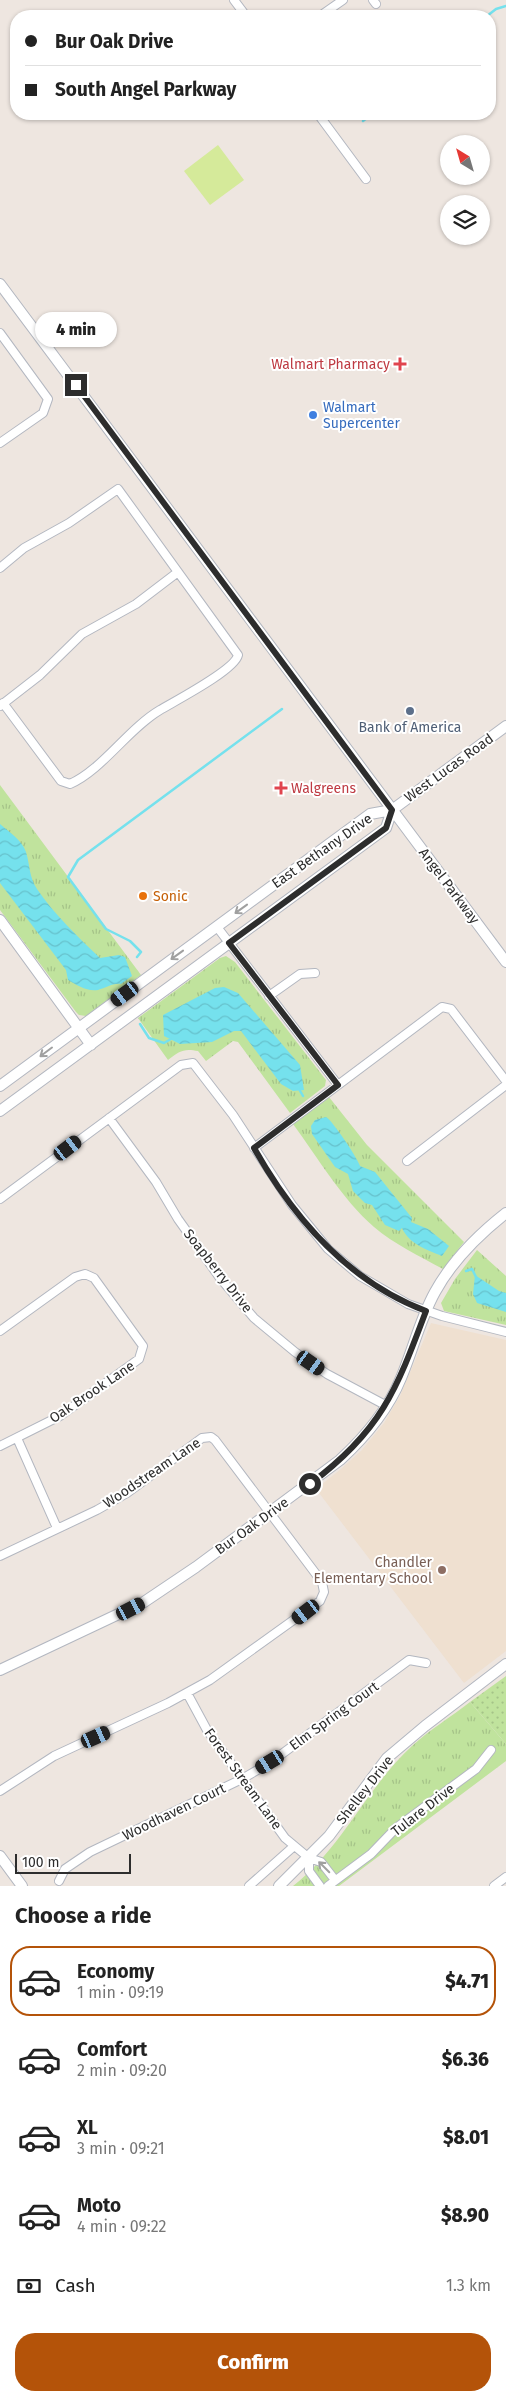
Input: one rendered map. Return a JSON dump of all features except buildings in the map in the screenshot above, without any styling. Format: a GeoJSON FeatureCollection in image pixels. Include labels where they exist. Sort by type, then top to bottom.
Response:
{"type":"FeatureCollection","features":[{"type":"Feature","properties":{"kind":"main road","name":"Angel Parkway"},"geometry":{"type":"LineString","coordinates":[[0,284],[506,962]]}},
{"type":"Feature","properties":{"kind":"main road","name":"West Lucas Road"},"geometry":{"type":"LineString","coordinates":[[392,810],[506,726]]}},
{"type":"Feature","properties":{"kind":"main road","name":"East Bethany Drive"},"geometry":{"type":"LineString","coordinates":[[0,1086],[370,814],[392,810],[386,828],[0,1111]]}},
{"type":"Feature","properties":{"kind":"main road"},"geometry":{"type":"LineString","coordinates":[[0,920],[91,1045]]}},
{"type":"Feature","properties":{"kind":"main road","name":"Bur Oak Drive"},"geometry":{"type":"LineString","coordinates":[[0,1670],[144,1602],[196,1567],[340,1460],[358,1443],[387,1406],[400,1380],[434,1293],[461,1254],[506,1214]]}},
{"type":"Feature","properties":{"kind":"main road","name":"Shelley Drive"},"geometry":{"type":"LineString","coordinates":[[279,1886],[329,1836],[388,1758],[424,1726],[506,1664]]}},
{"type":"Feature","properties":{"kind":"main road"},"geometry":{"type":"LineString","coordinates":[[0,1856],[22,1886]]}},
{"type":"Feature","properties":{"kind":"street"},"geometry":{"type":"LineString","coordinates":[[328,10],[342,0]]}},
{"type":"Feature","properties":{"kind":"street"},"geometry":{"type":"LineString","coordinates":[[322,120],[366,180]]}},
{"type":"Feature","properties":{"kind":"street"},"geometry":{"type":"LineString","coordinates":[[0,333],[48,399],[43,413],[0,442]]}},
{"type":"Feature","properties":{"kind":"street"},"geometry":{"type":"LineString","coordinates":[[0,568],[30,544],[69,522],[118,489],[236,650],[237,658],[234,662],[199,687],[139,724],[95,766],[70,784],[61,780],[2,705],[40,675],[82,634],[136,604],[178,572]]}},
{"type":"Feature","properties":{"kind":"street"},"geometry":{"type":"LineString","coordinates":[[217,927],[338,1085]]}},
{"type":"Feature","properties":{"kind":"street"},"geometry":{"type":"LineString","coordinates":[[269,996],[300,974],[315,974]]}},
{"type":"Feature","properties":{"kind":"street"},"geometry":{"type":"LineString","coordinates":[[254,1148],[439,1009],[445,1007],[452,1009],[506,1083],[408,1161]]}},
{"type":"Feature","properties":{"kind":"street"},"geometry":{"type":"LineString","coordinates":[[0,1198],[183,1063],[190,1062],[195,1064],[233,1115],[292,1205],[328,1249],[360,1276],[408,1304],[426,1311],[506,1332]]}},
{"type":"Feature","properties":{"kind":"street","name":"Soapberry Drive"},"geometry":{"type":"LineString","coordinates":[[109,1118],[156,1182],[178,1219],[215,1271],[254,1318],[295,1352],[327,1374],[387,1406]]}},
{"type":"Feature","properties":{"kind":"street","name":"Oak Brook Lane"},"geometry":{"type":"LineString","coordinates":[[0,1330],[48,1294],[75,1277],[85,1274],[94,1278],[142,1342],[142,1355],[60,1416],[0,1446]]}},
{"type":"Feature","properties":{"kind":"street","name":"Woodstream Lane"},"geometry":{"type":"LineString","coordinates":[[0,1556],[127,1493],[205,1437],[215,1440],[322,1582],[324,1592],[320,1602],[232,1667],[187,1693]]}},
{"type":"Feature","properties":{"kind":"street"},"geometry":{"type":"LineString","coordinates":[[17,1438],[57,1528]]}},
{"type":"Feature","properties":{"kind":"street","name":"Elm Spring Court"},"geometry":{"type":"LineString","coordinates":[[242,1779],[303,1740],[409,1660],[426,1663]]}},
{"type":"Feature","properties":{"kind":"street"},"geometry":{"type":"LineString","coordinates":[[0,1791],[54,1756],[187,1693]]}},
{"type":"Feature","properties":{"kind":"street","name":"Forest Stream Lane"},"geometry":{"type":"LineString","coordinates":[[187,1693],[207,1730],[293,1847],[308,1858],[321,1862],[335,1880]]}},
{"type":"Feature","properties":{"kind":"street","name":"Tulare Drive"},"geometry":{"type":"LineString","coordinates":[[328,1886],[371,1854],[396,1828],[476,1769],[491,1750]]}},
{"type":"Feature","properties":{"kind":"street","name":"Woodhaven Court"},"geometry":{"type":"LineString","coordinates":[[59,1881],[65,1869],[90,1852],[242,1779]]}},
{"type":"Feature","properties":{"kind":"street"},"geometry":{"type":"LineString","coordinates":[[249,1886],[293,1847]]}},
{"type":"Feature","properties":{"kind":"street"},"geometry":{"type":"LineString","coordinates":[[308,1858],[309,1871],[320,1886]]}},
{"type":"Feature","properties":{"kind":"street"},"geometry":{"type":"LineString","coordinates":[[494,1886],[506,1877]]}},
{"type":"Feature","properties":{"kind":"shaded area","name":"Chandler Elementary School"},"geometry":{"type":"Polygon","coordinates":[[[431,1323],[506,1340],[506,1651],[464,1683],[316,1489],[362,1450],[384,1423],[400,1396],[431,1323]]]}},
{"type":"Feature","properties":{"kind":"green space"},"geometry":{"type":"Polygon","coordinates":[[[218,145],[244,180],[210,205],[184,171],[218,145]]]}},
{"type":"Feature","properties":{"kind":"green space"},"geometry":{"type":"Polygon","coordinates":[[[0,785],[141,975],[86,1016],[79,1015],[76,1012],[0,910],[0,785]]]}},
{"type":"Feature","properties":{"kind":"green space"},"geometry":{"type":"Polygon","coordinates":[[[226,956],[235,962],[326,1080],[325,1086],[290,1113],[238,1042],[233,1041],[206,1061],[198,1051],[189,1050],[179,1052],[168,1060],[138,1018],[220,958],[226,956]]]}},
{"type":"Feature","properties":{"kind":"green space"},"geometry":{"type":"Polygon","coordinates":[[[329,1097],[367,1145],[464,1242],[443,1269],[390,1239],[362,1216],[331,1178],[293,1124],[329,1097]]]}},
{"type":"Feature","properties":{"kind":"green space"},"geometry":{"type":"Polygon","coordinates":[[[477,1250],[506,1276],[506,1325],[444,1311],[441,1303],[455,1279],[477,1250]]]}},
{"type":"Feature","properties":{"kind":"green space"},"geometry":{"type":"Polygon","coordinates":[[[506,1676],[506,1744],[470,1702],[506,1676]]]}},
{"type":"Feature","properties":{"kind":"green space"},"geometry":{"type":"Polygon","coordinates":[[[470,1702],[506,1744],[506,1761],[339,1886],[293,1886],[326,1854],[396,1762],[419,1740],[470,1702]]]}},
{"type":"Feature","properties":{"kind":"water"},"geometry":{"type":"Polygon","coordinates":[[[0,824],[22,844],[34,884],[59,916],[100,958],[119,955],[125,957],[132,976],[121,984],[115,984],[98,990],[82,988],[68,980],[66,970],[0,883],[0,824]]]}},
{"type":"Feature","properties":{"kind":"water"},"geometry":{"type":"Polygon","coordinates":[[[224,987],[238,993],[300,1065],[304,1090],[293,1091],[281,1084],[241,1031],[234,1031],[212,1042],[180,1044],[164,1036],[163,1015],[215,988],[224,987]]]}},
{"type":"Feature","properties":{"kind":"water"},"geometry":{"type":"Polygon","coordinates":[[[326,1117],[344,1139],[360,1166],[375,1172],[412,1218],[411,1222],[428,1229],[449,1246],[442,1256],[414,1242],[405,1234],[402,1228],[399,1231],[385,1225],[372,1205],[365,1203],[353,1191],[348,1174],[335,1167],[312,1134],[311,1126],[315,1120],[326,1117]]]}},
{"type":"Feature","properties":{"kind":"water"},"geometry":{"type":"Polygon","coordinates":[[[475,1275],[499,1291],[506,1293],[506,1312],[477,1303],[473,1294],[475,1275]]]}},
{"type":"Feature","properties":{"kind":"waterway"},"geometry":{"type":"LineString","coordinates":[[495,10],[506,6]]}},
{"type":"Feature","properties":{"kind":"waterway"},"geometry":{"type":"LineString","coordinates":[[137,957],[141,952],[130,941],[106,929],[68,877],[78,860],[282,709]]}},
{"type":"Feature","properties":{"kind":"waterway"},"geometry":{"type":"LineString","coordinates":[[140,1024],[149,1038],[164,1043],[171,1039]]}},
{"type":"Feature","properties":{"kind":"waterway"},"geometry":{"type":"LineString","coordinates":[[299,1089],[303,1096]]}},
{"type":"Feature","properties":{"kind":"waterway"},"geometry":{"type":"LineString","coordinates":[[466,1271],[472,1269],[476,1277]]}},
{"type":"Feature","properties":{"kind":"place","name":"Walmart Pharmacy"},"geometry":{"type":"Point","coordinates":[400,364]}},
{"type":"Feature","properties":{"kind":"place","name":"Walmart Supercenter"},"geometry":{"type":"Point","coordinates":[313,415]}},
{"type":"Feature","properties":{"kind":"place","name":"Bank of America"},"geometry":{"type":"Point","coordinates":[410,711]}},
{"type":"Feature","properties":{"kind":"place","name":"Walgreens"},"geometry":{"type":"Point","coordinates":[281,788]}},
{"type":"Feature","properties":{"kind":"place","name":"Sonic"},"geometry":{"type":"Point","coordinates":[143,896]}},
{"type":"Feature","properties":{"kind":"place","name":"Chandler Elementary School"},"geometry":{"type":"Point","coordinates":[442,1570]}},
{"type":"Feature","properties":{"kind":"route"},"geometry":{"type":"LineString","coordinates":[[76,385],[392,810],[386,828],[229,943],[338,1085],[254,1148],[292,1205],[328,1249],[360,1276],[408,1304],[426,1311],[400,1380],[387,1406],[358,1443],[310,1484]]}}]}
